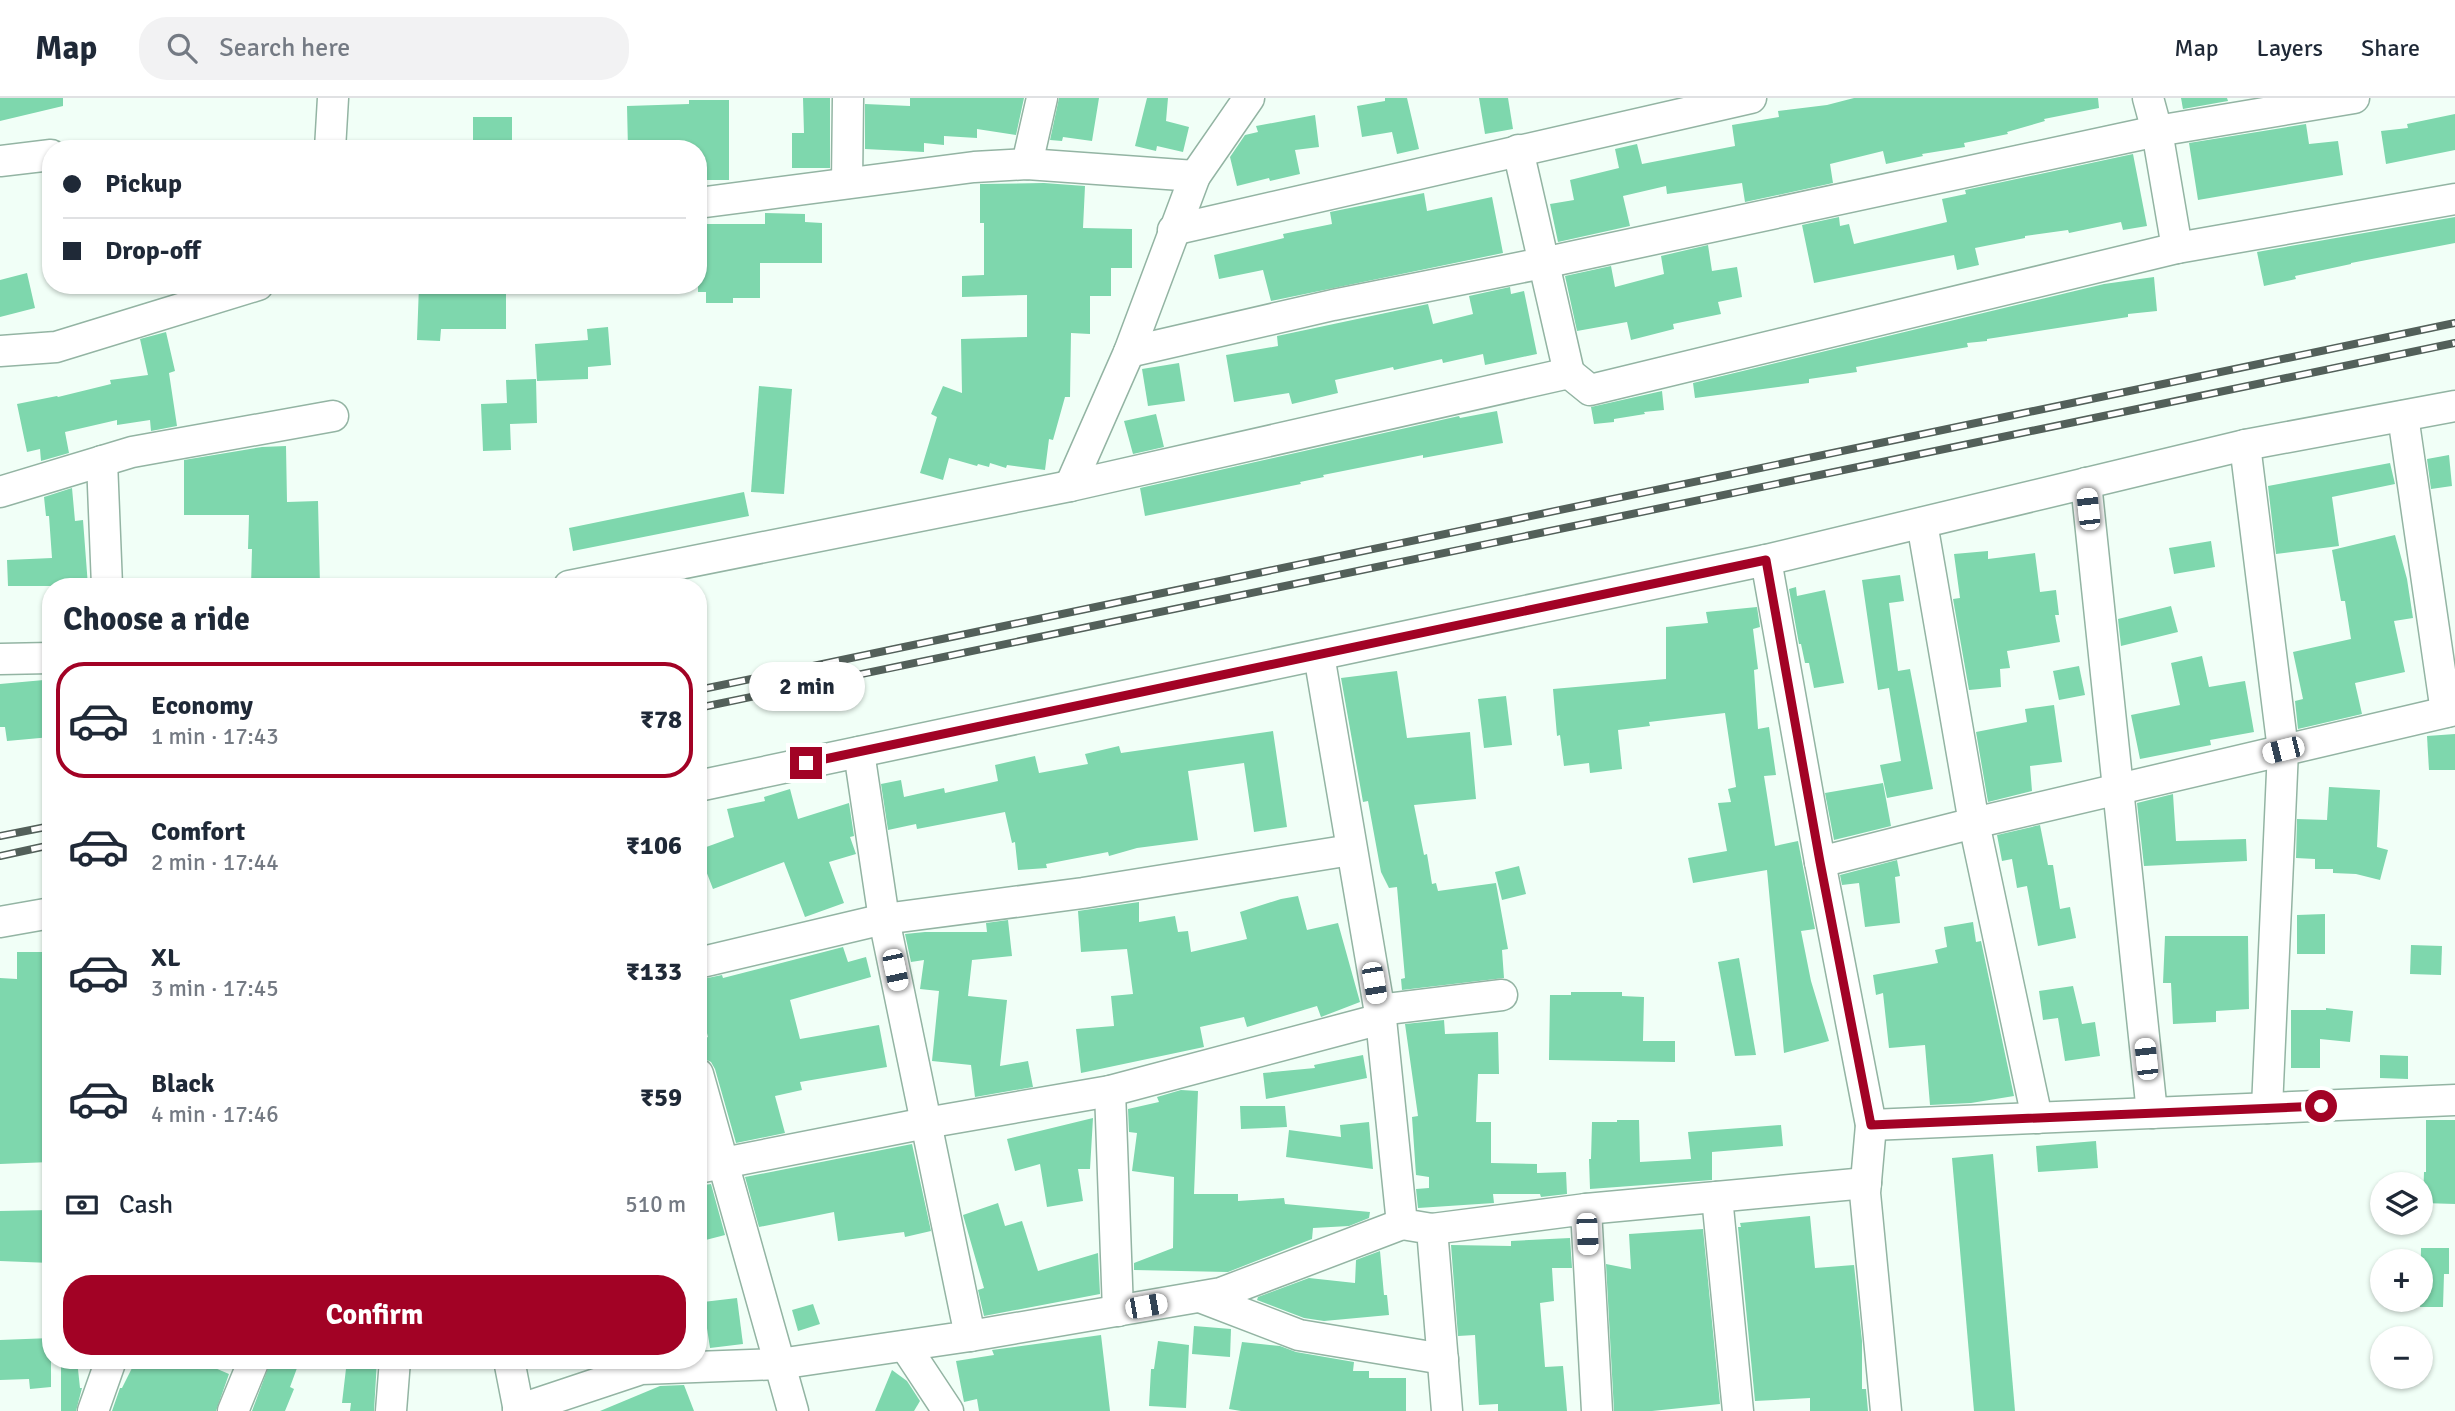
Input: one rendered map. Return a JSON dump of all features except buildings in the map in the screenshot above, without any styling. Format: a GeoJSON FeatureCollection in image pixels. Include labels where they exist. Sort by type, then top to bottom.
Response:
{"type":"FeatureCollection","features":[{"type":"Feature","properties":{"kind":"street"},"geometry":{"type":"LineString","coordinates":[[331,140],[333,98]]}},
{"type":"Feature","properties":{"kind":"street"},"geometry":{"type":"LineString","coordinates":[[847,183],[849,98]]}},
{"type":"Feature","properties":{"kind":"street"},"geometry":{"type":"LineString","coordinates":[[1027,164],[1042,98]]}},
{"type":"Feature","properties":{"kind":"street"},"geometry":{"type":"LineString","coordinates":[[1070,486],[1129,352],[1195,176],[1249,98]]}},
{"type":"Feature","properties":{"kind":"street"},"geometry":{"type":"LineString","coordinates":[[1173,230],[1751,98]]}},
{"type":"Feature","properties":{"kind":"street"},"geometry":{"type":"LineString","coordinates":[[2148,98],[2157,131],[2177,248]]}},
{"type":"Feature","properties":{"kind":"street"},"geometry":{"type":"LineString","coordinates":[[1129,352],[1333,305],[1543,263],[2157,131],[2354,98]]}},
{"type":"Feature","properties":{"kind":"street"},"geometry":{"type":"LineString","coordinates":[[1518,150],[1569,373],[1590,390],[2177,248],[2455,199]]}},
{"type":"Feature","properties":{"kind":"street"},"geometry":{"type":"LineString","coordinates":[[0,160],[42,156]]}},
{"type":"Feature","properties":{"kind":"street"},"geometry":{"type":"LineString","coordinates":[[707,202],[974,167],[1027,164],[1195,176]]}},
{"type":"Feature","properties":{"kind":"street"},"geometry":{"type":"LineString","coordinates":[[0,351],[56,346],[228,294]]}},
{"type":"Feature","properties":{"kind":"street"},"geometry":{"type":"LineString","coordinates":[[609,578],[1070,486],[1569,373]]}},
{"type":"Feature","properties":{"kind":"street"},"geometry":{"type":"LineString","coordinates":[[707,784],[1766,560],[2245,445],[2455,406]]}},
{"type":"Feature","properties":{"kind":"street"},"geometry":{"type":"LineString","coordinates":[[0,492],[132,452],[333,416]]}},
{"type":"Feature","properties":{"kind":"street"},"geometry":{"type":"LineString","coordinates":[[1820,862],[2450,711],[2403,416]]}},
{"type":"Feature","properties":{"kind":"street"},"geometry":{"type":"LineString","coordinates":[[2245,445],[2283,750],[2267,1108]]}},
{"type":"Feature","properties":{"kind":"street"},"geometry":{"type":"LineString","coordinates":[[102,461],[107,578]]}},
{"type":"Feature","properties":{"kind":"street"},"geometry":{"type":"LineString","coordinates":[[2086,483],[2152,1113]]}},
{"type":"Feature","properties":{"kind":"street"},"geometry":{"type":"LineString","coordinates":[[1922,523],[1974,823],[2037,1118]]}},
{"type":"Feature","properties":{"kind":"street"},"geometry":{"type":"LineString","coordinates":[[1766,560],[1871,1125],[1866,1183],[1886,1411]]}},
{"type":"Feature","properties":{"kind":"street"},"geometry":{"type":"LineString","coordinates":[[1319,655],[1380,1014],[1402,1224]]}},
{"type":"Feature","properties":{"kind":"street"},"geometry":{"type":"LineString","coordinates":[[0,659],[42,658]]}},
{"type":"Feature","properties":{"kind":"street"},"geometry":{"type":"LineString","coordinates":[[859,752],[884,919],[970,1336]]}},
{"type":"Feature","properties":{"kind":"street"},"geometry":{"type":"LineString","coordinates":[[707,961],[884,919],[1083,893],[1351,850]]}},
{"type":"Feature","properties":{"kind":"street"},"geometry":{"type":"LineString","coordinates":[[0,922],[42,915]]}},
{"type":"Feature","properties":{"kind":"street"},"geometry":{"type":"LineString","coordinates":[[710,1165],[1110,1091],[1380,1014],[1502,995]]}},
{"type":"Feature","properties":{"kind":"street"},"geometry":{"type":"LineString","coordinates":[[1110,1091],[1118,1311]]}},
{"type":"Feature","properties":{"kind":"street"},"geometry":{"type":"LineString","coordinates":[[1871,1125],[2455,1100]]}},
{"type":"Feature","properties":{"kind":"street"},"geometry":{"type":"LineString","coordinates":[[707,1142],[710,1165],[793,1411]]}},
{"type":"Feature","properties":{"kind":"street"},"geometry":{"type":"LineString","coordinates":[[707,1367],[779,1364],[905,1346],[1221,1293],[1402,1224],[1432,1229],[1586,1209],[1866,1183]]}},
{"type":"Feature","properties":{"kind":"street"},"geometry":{"type":"LineString","coordinates":[[1717,1197],[1738,1411]]}},
{"type":"Feature","properties":{"kind":"street"},"geometry":{"type":"LineString","coordinates":[[1586,1209],[1597,1411]]}},
{"type":"Feature","properties":{"kind":"street"},"geometry":{"type":"LineString","coordinates":[[1432,1229],[1447,1411]]}},
{"type":"Feature","properties":{"kind":"street"},"geometry":{"type":"LineString","coordinates":[[1200,1297],[1299,1335],[1443,1359]]}},
{"type":"Feature","properties":{"kind":"street"},"geometry":{"type":"LineString","coordinates":[[905,1346],[948,1411]]}},
{"type":"Feature","properties":{"kind":"street"},"geometry":{"type":"LineString","coordinates":[[93,1411],[108,1369]]}},
{"type":"Feature","properties":{"kind":"street"},"geometry":{"type":"LineString","coordinates":[[233,1411],[250,1369]]}},
{"type":"Feature","properties":{"kind":"street"},"geometry":{"type":"LineString","coordinates":[[391,1411],[394,1369]]}},
{"type":"Feature","properties":{"kind":"street"},"geometry":{"type":"LineString","coordinates":[[511,1369],[519,1410],[641,1369]]}},
{"type":"Feature","properties":{"kind":"railway"},"geometry":{"type":"LineString","coordinates":[[707,688],[2455,323]]}},
{"type":"Feature","properties":{"kind":"railway"},"geometry":{"type":"LineString","coordinates":[[707,706],[2455,343]]}},
{"type":"Feature","properties":{"kind":"railway"},"geometry":{"type":"LineString","coordinates":[[0,836],[42,828]]}},
{"type":"Feature","properties":{"kind":"railway"},"geometry":{"type":"LineString","coordinates":[[0,856],[42,847]]}},
{"type":"Feature","properties":{"kind":"route"},"geometry":{"type":"LineString","coordinates":[[806,763],[1766,560],[1871,1125],[2321,1106]]}}]}
